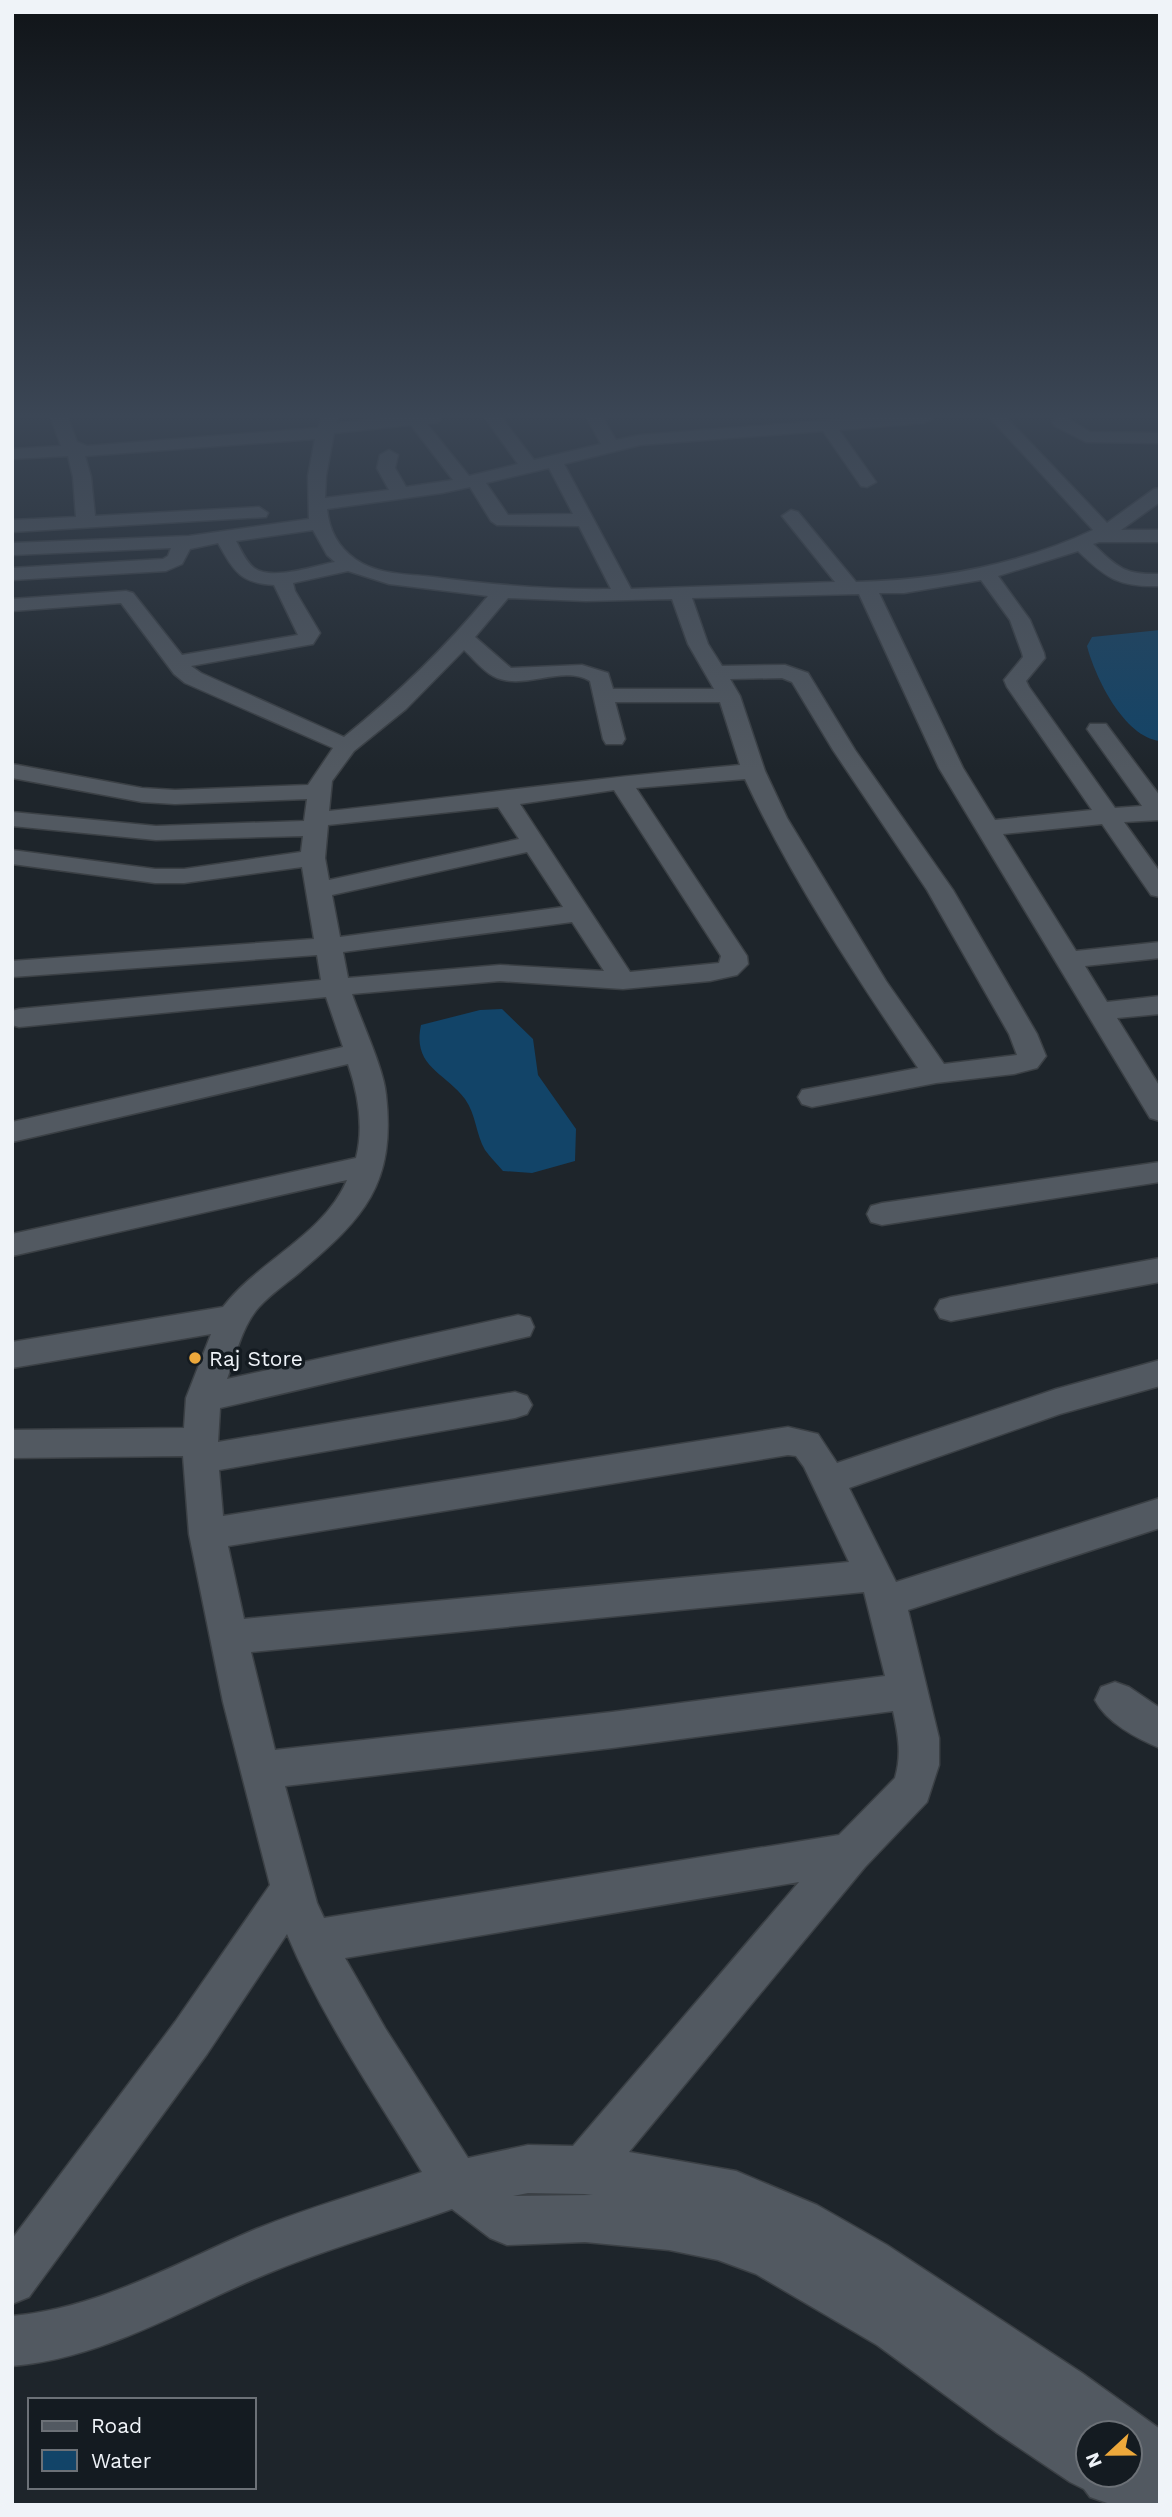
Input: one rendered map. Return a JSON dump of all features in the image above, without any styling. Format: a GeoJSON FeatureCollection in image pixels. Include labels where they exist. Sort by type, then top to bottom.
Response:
{"type":"FeatureCollection","features":[{"type":"Feature","properties":{"kind":"street"},"geometry":{"type":"LineString","coordinates":[[324,535],[350,565]]}},
{"type":"Feature","properties":{"kind":"street"},"geometry":{"type":"LineString","coordinates":[[592,535],[624,594]]}},
{"type":"Feature","properties":{"kind":"street"},"geometry":{"type":"LineString","coordinates":[[809,535],[858,588],[951,768],[1158,1105]]}},
{"type":"Feature","properties":{"kind":"street"},"geometry":{"type":"LineString","coordinates":[[12,549],[189,542],[224,536],[247,575],[258,580],[283,580],[350,565],[416,581],[502,592],[566,596],[904,587],[987,574],[1095,535]]}},
{"type":"Feature","properties":{"kind":"street"},"geometry":{"type":"LineString","coordinates":[[1092,537],[1160,536]]}},
{"type":"Feature","properties":{"kind":"street"},"geometry":{"type":"LineString","coordinates":[[1092,537],[1116,576],[1135,581],[1160,580]]}},
{"type":"Feature","properties":{"kind":"street"},"geometry":{"type":"LineString","coordinates":[[12,574],[166,565],[176,561],[181,546],[189,542]]}},
{"type":"Feature","properties":{"kind":"street"},"geometry":{"type":"LineString","coordinates":[[987,574],[1020,620],[1033,653],[1034,658],[1016,675],[1018,687],[1160,890]]}},
{"type":"Feature","properties":{"kind":"street"},"geometry":{"type":"LineString","coordinates":[[177,662],[278,645],[310,636],[285,591],[283,580]]}},
{"type":"Feature","properties":{"kind":"street"},"geometry":{"type":"LineString","coordinates":[[502,592],[464,638],[398,704],[346,746],[320,781],[313,858],[336,987],[372,1092],[374,1145],[369,1165],[352,1205],[327,1232],[248,1298],[233,1318],[203,1398],[200,1450],[207,1534],[229,1637],[292,1888],[312,1942],[369,2044],[457,2184],[507,2221],[585,2218],[669,2226],[718,2236],[769,2254],[895,2327],[1074,2455]]}},
{"type":"Feature","properties":{"kind":"street"},"geometry":{"type":"LineString","coordinates":[[680,593],[698,644],[729,696],[753,771],[775,818],[874,983],[936,1074]]}},
{"type":"Feature","properties":{"kind":"street"},"geometry":{"type":"LineString","coordinates":[[12,605],[126,597],[177,662],[193,678],[346,746]]}},
{"type":"Feature","properties":{"kind":"street"},"geometry":{"type":"LineString","coordinates":[[464,638],[498,670],[507,674],[589,672],[600,678],[614,739]]}},
{"type":"Feature","properties":{"kind":"street"},"geometry":{"type":"LineString","coordinates":[[715,673],[785,671],[800,678],[844,750],[940,890],[1023,1034],[1032,1056],[1027,1062],[1014,1065],[936,1074],[812,1097]]}},
{"type":"Feature","properties":{"kind":"street"},"geometry":{"type":"LineString","coordinates":[[604,695],[729,696]]}},
{"type":"Feature","properties":{"kind":"street"},"geometry":{"type":"LineString","coordinates":[[1098,729],[1159,812]]}},
{"type":"Feature","properties":{"kind":"street"},"geometry":{"type":"LineString","coordinates":[[12,771],[142,795],[317,813]]}},
{"type":"Feature","properties":{"kind":"street"},"geometry":{"type":"LineString","coordinates":[[12,819],[156,833],[317,813],[505,799],[621,783],[753,771]]}},
{"type":"Feature","properties":{"kind":"street"},"geometry":{"type":"LineString","coordinates":[[19,1018],[500,973],[623,981],[728,969],[735,964],[734,956],[621,783]]}},
{"type":"Feature","properties":{"kind":"street"},"geometry":{"type":"LineString","coordinates":[[505,799],[623,981]]}},
{"type":"Feature","properties":{"kind":"street"},"geometry":{"type":"LineString","coordinates":[[987,828],[1159,812]]}},
{"type":"Feature","properties":{"kind":"street"},"geometry":{"type":"LineString","coordinates":[[319,890],[532,844]]}},
{"type":"Feature","properties":{"kind":"street"},"geometry":{"type":"LineString","coordinates":[[12,857],[155,876],[184,876],[313,858]]}},
{"type":"Feature","properties":{"kind":"street"},"geometry":{"type":"LineString","coordinates":[[12,969],[330,946],[579,913]]}},
{"type":"Feature","properties":{"kind":"street"},"geometry":{"type":"LineString","coordinates":[[1067,960],[1160,950]]}},
{"type":"Feature","properties":{"kind":"street"},"geometry":{"type":"LineString","coordinates":[[1098,1011],[1160,1005]]}},
{"type":"Feature","properties":{"kind":"street"},"geometry":{"type":"LineString","coordinates":[[12,1132],[359,1052]]}},
{"type":"Feature","properties":{"kind":"street"},"geometry":{"type":"LineString","coordinates":[[12,1245],[369,1165]]}},
{"type":"Feature","properties":{"kind":"street"},"geometry":{"type":"LineString","coordinates":[[882,1214],[1160,1172]]}},
{"type":"Feature","properties":{"kind":"street"},"geometry":{"type":"LineString","coordinates":[[951,1309],[1160,1270]]}},
{"type":"Feature","properties":{"kind":"street"},"geometry":{"type":"LineString","coordinates":[[12,1355],[233,1318]]}},
{"type":"Feature","properties":{"kind":"street"},"geometry":{"type":"LineString","coordinates":[[203,1398],[518,1327]]}},
{"type":"Feature","properties":{"kind":"street"},"geometry":{"type":"LineString","coordinates":[[828,1481],[1056,1402],[1160,1373]]}},
{"type":"Feature","properties":{"kind":"street"},"geometry":{"type":"LineString","coordinates":[[12,1444],[200,1450],[514,1405]]}},
{"type":"Feature","properties":{"kind":"street"},"geometry":{"type":"LineString","coordinates":[[207,1534],[788,1441],[806,1444],[817,1458],[881,1588],[919,1738],[919,1765],[913,1788],[850,1853],[584,2170]]}},
{"type":"Feature","properties":{"kind":"street"},"geometry":{"type":"LineString","coordinates":[[229,1637],[881,1588],[1160,1513]]}},
{"type":"Feature","properties":{"kind":"street"},"geometry":{"type":"LineString","coordinates":[[261,1770],[612,1730],[908,1691]]}},
{"type":"Feature","properties":{"kind":"street"},"geometry":{"type":"LineString","coordinates":[[1115,1700],[1160,1730]]}},
{"type":"Feature","properties":{"kind":"street"},"geometry":{"type":"LineString","coordinates":[[312,1942],[850,1853]]}},
{"type":"Feature","properties":{"kind":"street"},"geometry":{"type":"LineString","coordinates":[[12,2280],[170,2067],[256,1945],[292,1888]]}},
{"type":"Feature","properties":{"kind":"street"},"geometry":{"type":"LineString","coordinates":[[12,2341],[46,2339],[104,2322],[270,2248],[457,2184],[528,2169],[584,2170],[652,2179],[736,2195],[800,2222],[881,2270],[1103,2419]]}},
{"type":"Feature","properties":{"kind":"street"},"geometry":{"type":"LineString","coordinates":[[1144,2449],[1160,2460]]}},
{"type":"Feature","properties":{"kind":"water"},"geometry":{"type":"Polygon","coordinates":[[[1160,630],[1160,741],[1135,729],[1113,704],[1087,646],[1092,637],[1160,630]]]}},
{"type":"Feature","properties":{"kind":"water"},"geometry":{"type":"Polygon","coordinates":[[[502,1009],[533,1039],[538,1075],[576,1129],[575,1161],[532,1173],[503,1171],[485,1150],[472,1111],[465,1099],[432,1068],[421,1050],[421,1025],[480,1010],[502,1009]]]}},
{"type":"Feature","properties":{"kind":"place","name":"Raj Store"},"geometry":{"type":"Point","coordinates":[195,1358]}}]}
